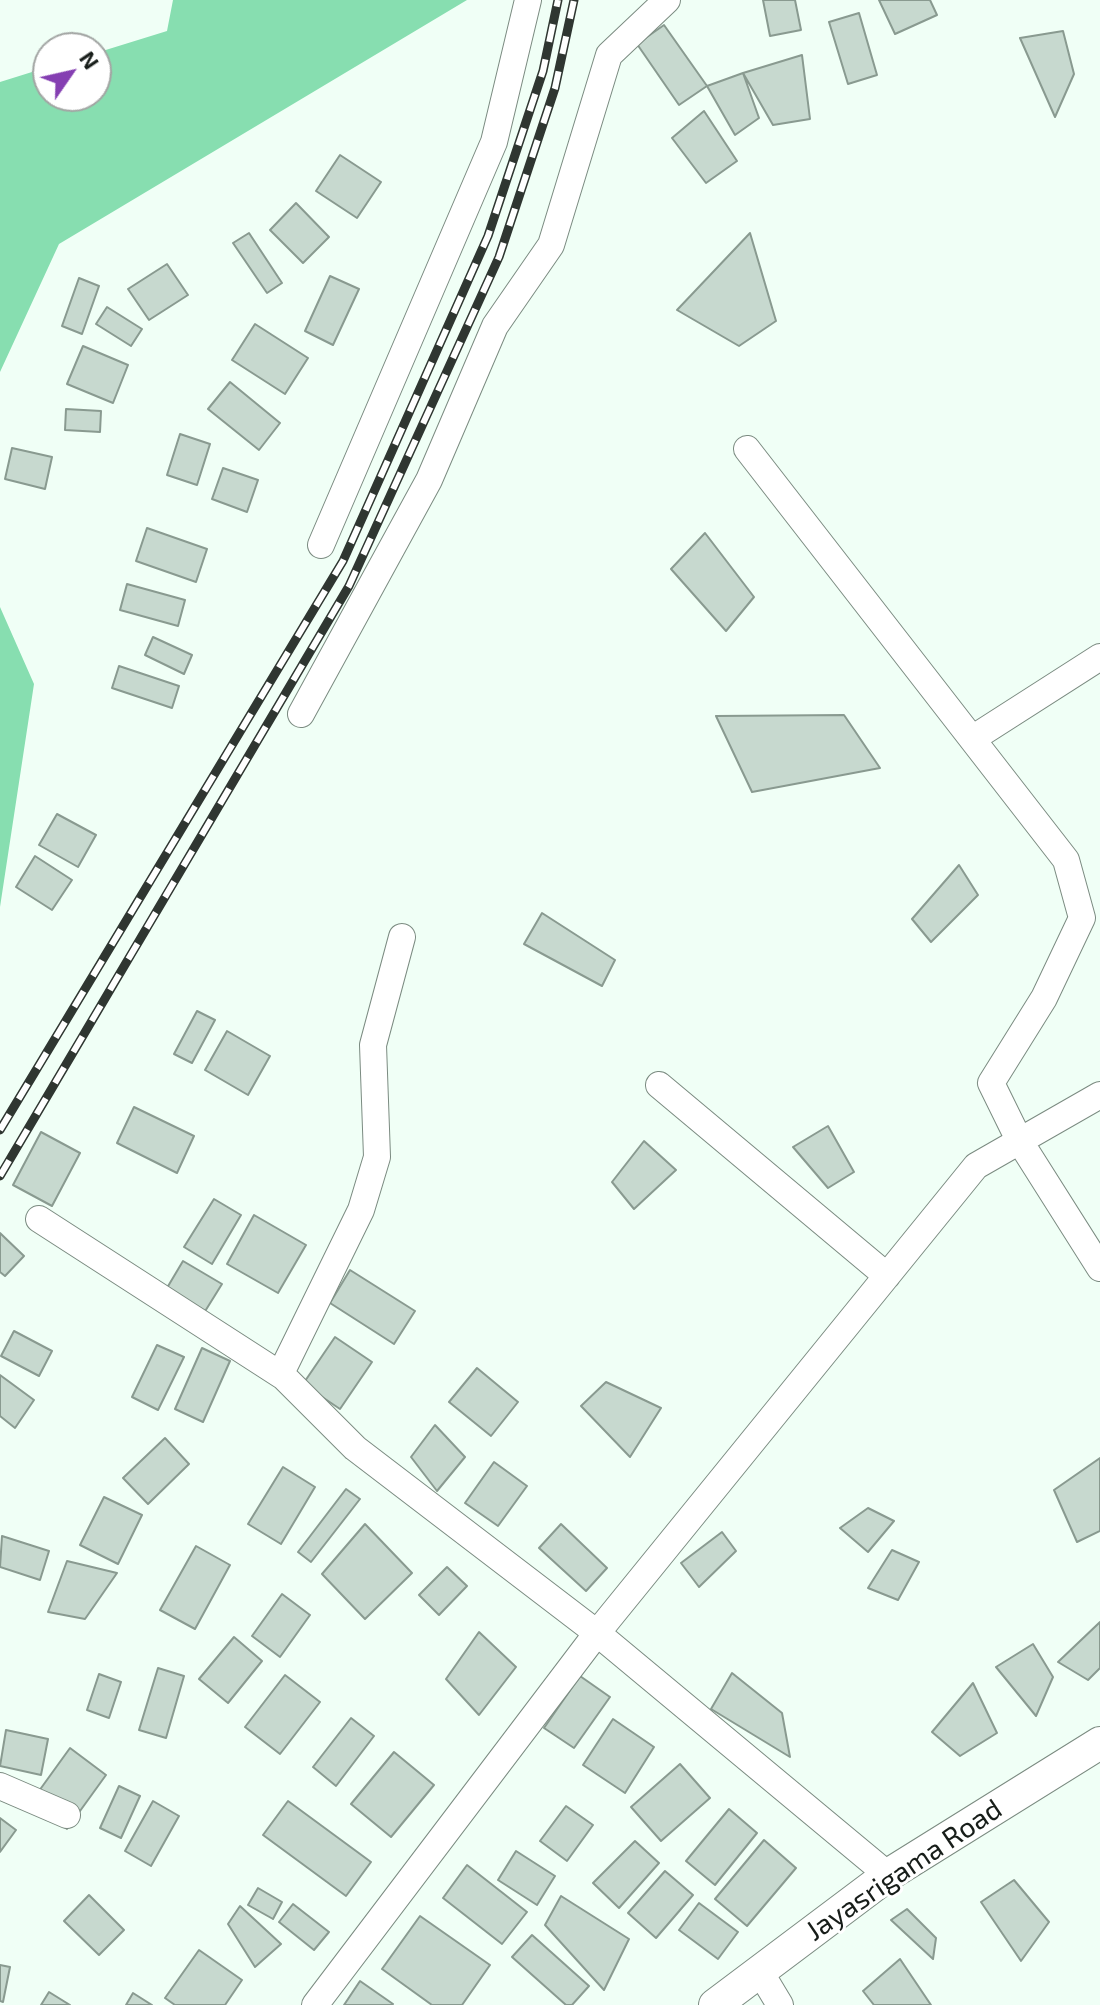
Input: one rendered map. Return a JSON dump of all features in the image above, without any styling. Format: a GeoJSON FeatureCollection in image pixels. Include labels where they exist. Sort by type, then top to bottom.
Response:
{"type":"FeatureCollection","features":[{"type":"Feature","properties":{"kind":"street"},"geometry":{"type":"LineString","coordinates":[[321,545],[494,142],[528,0]]}},
{"type":"Feature","properties":{"kind":"street"},"geometry":{"type":"LineString","coordinates":[[301,714],[429,480],[495,326],[551,245],[609,55],[667,0]]}},
{"type":"Feature","properties":{"kind":"street"},"geometry":{"type":"LineString","coordinates":[[747,449],[1066,860],[1082,918],[1044,998],[991,1083],[1019,1140],[1100,1268]]}},
{"type":"Feature","properties":{"kind":"street"},"geometry":{"type":"LineString","coordinates":[[972,739],[1100,657]]}},
{"type":"Feature","properties":{"kind":"street"},"geometry":{"type":"LineString","coordinates":[[284,1377],[283,1369],[361,1210],[377,1157],[373,1045],[402,937]]}},
{"type":"Feature","properties":{"kind":"street"},"geometry":{"type":"LineString","coordinates":[[659,1085],[887,1276]]}},
{"type":"Feature","properties":{"kind":"street"},"geometry":{"type":"LineString","coordinates":[[315,2005],[597,1633],[976,1166],[1100,1095]]}},
{"type":"Feature","properties":{"kind":"street"},"geometry":{"type":"LineString","coordinates":[[39,1219],[284,1377],[355,1448],[597,1633],[888,1875]]}},
{"type":"Feature","properties":{"kind":"street","name":"Jayasrigama Road"},"geometry":{"type":"LineString","coordinates":[[715,2005],[888,1875],[1100,1743]]}},
{"type":"Feature","properties":{"kind":"street"},"geometry":{"type":"LineString","coordinates":[[0,1786],[67,1815]]}},
{"type":"Feature","properties":{"kind":"street"},"geometry":{"type":"LineString","coordinates":[[759,1970],[780,2005]]}},
{"type":"Feature","properties":{"kind":"shaded area"},"geometry":{"type":"Polygon","coordinates":[[[173,0],[467,0],[59,244],[0,372],[0,82],[32,72],[32,112],[112,112],[112,48],[167,31],[173,0]]]}},
{"type":"Feature","properties":{"kind":"shaded area"},"geometry":{"type":"Polygon","coordinates":[[[0,607],[34,684],[0,907],[0,607]]]}},
{"type":"Feature","properties":{"kind":"building"},"geometry":{"type":"Polygon","coordinates":[[[763,0],[795,0],[801,30],[770,36],[763,0]]]}},
{"type":"Feature","properties":{"kind":"building"},"geometry":{"type":"Polygon","coordinates":[[[879,0],[930,0],[937,15],[895,34],[879,0]]]}},
{"type":"Feature","properties":{"kind":"building"},"geometry":{"type":"Polygon","coordinates":[[[859,13],[877,75],[848,84],[829,22],[859,13]]]}},
{"type":"Feature","properties":{"kind":"building"},"geometry":{"type":"Polygon","coordinates":[[[664,25],[707,86],[679,105],[637,44],[664,25]]]}},
{"type":"Feature","properties":{"kind":"building"},"geometry":{"type":"Polygon","coordinates":[[[1063,31],[1074,74],[1055,117],[1020,38],[1063,31]]]}},
{"type":"Feature","properties":{"kind":"building"},"geometry":{"type":"Polygon","coordinates":[[[802,55],[810,119],[773,125],[743,73],[802,55]]]}},
{"type":"Feature","properties":{"kind":"building"},"geometry":{"type":"Polygon","coordinates":[[[743,73],[759,118],[735,135],[707,86],[743,73]]]}},
{"type":"Feature","properties":{"kind":"building"},"geometry":{"type":"Polygon","coordinates":[[[704,111],[737,161],[706,183],[672,138],[704,111]]]}},
{"type":"Feature","properties":{"kind":"building"},"geometry":{"type":"Polygon","coordinates":[[[340,155],[381,182],[357,218],[316,191],[340,155]]]}},
{"type":"Feature","properties":{"kind":"building"},"geometry":{"type":"Polygon","coordinates":[[[296,203],[329,237],[303,263],[270,230],[296,203]]]}},
{"type":"Feature","properties":{"kind":"building"},"geometry":{"type":"Polygon","coordinates":[[[249,233],[282,283],[267,293],[233,243],[249,233]]]}},
{"type":"Feature","properties":{"kind":"building"},"geometry":{"type":"Polygon","coordinates":[[[750,233],[776,321],[739,346],[677,310],[750,233]]]}},
{"type":"Feature","properties":{"kind":"building"},"geometry":{"type":"Polygon","coordinates":[[[167,264],[188,295],[149,320],[128,289],[167,264]]]}},
{"type":"Feature","properties":{"kind":"building"},"geometry":{"type":"Polygon","coordinates":[[[330,276],[359,289],[333,345],[305,331],[330,276]]]}},
{"type":"Feature","properties":{"kind":"building"},"geometry":{"type":"Polygon","coordinates":[[[79,278],[99,286],[82,334],[62,326],[79,278]]]}},
{"type":"Feature","properties":{"kind":"building"},"geometry":{"type":"Polygon","coordinates":[[[107,307],[142,329],[131,346],[96,324],[107,307]]]}},
{"type":"Feature","properties":{"kind":"building"},"geometry":{"type":"Polygon","coordinates":[[[255,324],[308,358],[285,394],[232,360],[255,324]]]}},
{"type":"Feature","properties":{"kind":"building"},"geometry":{"type":"Polygon","coordinates":[[[83,346],[128,365],[113,403],[67,384],[83,346]]]}},
{"type":"Feature","properties":{"kind":"building"},"geometry":{"type":"Polygon","coordinates":[[[230,382],[280,423],[259,450],[208,409],[230,382]]]}},
{"type":"Feature","properties":{"kind":"building"},"geometry":{"type":"Polygon","coordinates":[[[66,409],[101,411],[100,432],[65,430],[66,409]]]}},
{"type":"Feature","properties":{"kind":"building"},"geometry":{"type":"Polygon","coordinates":[[[180,434],[210,444],[197,485],[167,475],[180,434]]]}},
{"type":"Feature","properties":{"kind":"building"},"geometry":{"type":"Polygon","coordinates":[[[12,448],[52,457],[45,489],[5,479],[12,448]]]}},
{"type":"Feature","properties":{"kind":"building"},"geometry":{"type":"Polygon","coordinates":[[[223,468],[258,480],[247,512],[212,499],[223,468]]]}},
{"type":"Feature","properties":{"kind":"building"},"geometry":{"type":"Polygon","coordinates":[[[147,528],[207,549],[196,582],[136,561],[147,528]]]}},
{"type":"Feature","properties":{"kind":"building"},"geometry":{"type":"Polygon","coordinates":[[[705,533],[754,597],[726,631],[671,569],[705,533]]]}},
{"type":"Feature","properties":{"kind":"building"},"geometry":{"type":"Polygon","coordinates":[[[127,584],[185,600],[178,626],[120,610],[127,584]]]}},
{"type":"Feature","properties":{"kind":"building"},"geometry":{"type":"Polygon","coordinates":[[[153,637],[192,655],[184,674],[145,655],[153,637]]]}},
{"type":"Feature","properties":{"kind":"building"},"geometry":{"type":"Polygon","coordinates":[[[119,666],[179,686],[172,708],[112,688],[119,666]]]}},
{"type":"Feature","properties":{"kind":"building"},"geometry":{"type":"Polygon","coordinates":[[[844,715],[880,768],[752,792],[716,716],[844,715]]]}},
{"type":"Feature","properties":{"kind":"building"},"geometry":{"type":"Polygon","coordinates":[[[57,814],[96,835],[78,867],[39,845],[57,814]]]}},
{"type":"Feature","properties":{"kind":"building"},"geometry":{"type":"Polygon","coordinates":[[[35,856],[72,880],[52,910],[16,887],[35,856]]]}},
{"type":"Feature","properties":{"kind":"building"},"geometry":{"type":"Polygon","coordinates":[[[959,865],[978,895],[931,942],[912,919],[959,865]]]}},
{"type":"Feature","properties":{"kind":"building"},"geometry":{"type":"Polygon","coordinates":[[[542,913],[615,960],[602,986],[524,944],[542,913]]]}},
{"type":"Feature","properties":{"kind":"building"},"geometry":{"type":"Polygon","coordinates":[[[197,1011],[215,1020],[192,1063],[174,1054],[197,1011]]]}},
{"type":"Feature","properties":{"kind":"building"},"geometry":{"type":"Polygon","coordinates":[[[227,1031],[270,1056],[248,1095],[205,1070],[227,1031]]]}},
{"type":"Feature","properties":{"kind":"building"},"geometry":{"type":"Polygon","coordinates":[[[134,1107],[194,1136],[177,1173],[117,1143],[134,1107]]]}},
{"type":"Feature","properties":{"kind":"building"},"geometry":{"type":"Polygon","coordinates":[[[828,1126],[854,1172],[828,1188],[793,1147],[828,1126]]]}},
{"type":"Feature","properties":{"kind":"building"},"geometry":{"type":"Polygon","coordinates":[[[41,1132],[80,1153],[52,1206],[13,1185],[41,1132]]]}},
{"type":"Feature","properties":{"kind":"building"},"geometry":{"type":"Polygon","coordinates":[[[644,1141],[676,1170],[634,1209],[612,1182],[644,1141]]]}},
{"type":"Feature","properties":{"kind":"building"},"geometry":{"type":"Polygon","coordinates":[[[214,1199],[241,1215],[212,1264],[184,1247],[214,1199]]]}},
{"type":"Feature","properties":{"kind":"building"},"geometry":{"type":"Polygon","coordinates":[[[254,1215],[306,1245],[278,1293],[227,1264],[254,1215]]]}},
{"type":"Feature","properties":{"kind":"building"},"geometry":{"type":"Polygon","coordinates":[[[0,1233],[24,1256],[5,1276],[0,1272],[0,1233]]]}},
{"type":"Feature","properties":{"kind":"building"},"geometry":{"type":"Polygon","coordinates":[[[183,1261],[222,1284],[199,1321],[161,1298],[183,1261]]]}},
{"type":"Feature","properties":{"kind":"building"},"geometry":{"type":"Polygon","coordinates":[[[350,1270],[415,1311],[394,1344],[330,1303],[350,1270]]]}},
{"type":"Feature","properties":{"kind":"building"},"geometry":{"type":"Polygon","coordinates":[[[14,1331],[52,1351],[39,1376],[1,1356],[14,1331]]]}},
{"type":"Feature","properties":{"kind":"building"},"geometry":{"type":"Polygon","coordinates":[[[335,1337],[372,1362],[340,1409],[303,1384],[335,1337]]]}},
{"type":"Feature","properties":{"kind":"building"},"geometry":{"type":"Polygon","coordinates":[[[157,1345],[184,1357],[158,1410],[132,1397],[157,1345]]]}},
{"type":"Feature","properties":{"kind":"building"},"geometry":{"type":"Polygon","coordinates":[[[202,1348],[230,1361],[203,1422],[175,1409],[202,1348]]]}},
{"type":"Feature","properties":{"kind":"building"},"geometry":{"type":"Polygon","coordinates":[[[477,1368],[518,1402],[491,1436],[449,1402],[477,1368]]]}},
{"type":"Feature","properties":{"kind":"building"},"geometry":{"type":"Polygon","coordinates":[[[0,1375],[34,1400],[15,1428],[0,1416],[0,1375]]]}},
{"type":"Feature","properties":{"kind":"building"},"geometry":{"type":"Polygon","coordinates":[[[606,1382],[661,1408],[630,1457],[581,1406],[606,1382]]]}},
{"type":"Feature","properties":{"kind":"building"},"geometry":{"type":"Polygon","coordinates":[[[435,1425],[465,1457],[437,1491],[411,1457],[435,1425]]]}},
{"type":"Feature","properties":{"kind":"building"},"geometry":{"type":"Polygon","coordinates":[[[165,1438],[189,1464],[148,1504],[123,1478],[165,1438]]]}},
{"type":"Feature","properties":{"kind":"building"},"geometry":{"type":"Polygon","coordinates":[[[1100,1458],[1100,1531],[1077,1542],[1054,1490],[1100,1458]]]}},
{"type":"Feature","properties":{"kind":"building"},"geometry":{"type":"Polygon","coordinates":[[[494,1462],[527,1486],[498,1526],[465,1503],[494,1462]]]}},
{"type":"Feature","properties":{"kind":"building"},"geometry":{"type":"Polygon","coordinates":[[[283,1467],[315,1487],[281,1544],[248,1524],[283,1467]]]}},
{"type":"Feature","properties":{"kind":"building"},"geometry":{"type":"Polygon","coordinates":[[[346,1489],[360,1499],[311,1562],[298,1552],[346,1489]]]}},
{"type":"Feature","properties":{"kind":"building"},"geometry":{"type":"Polygon","coordinates":[[[104,1497],[142,1515],[118,1564],[80,1545],[104,1497]]]}},
{"type":"Feature","properties":{"kind":"building"},"geometry":{"type":"Polygon","coordinates":[[[868,1508],[894,1521],[868,1552],[840,1528],[868,1508]]]}},
{"type":"Feature","properties":{"kind":"building"},"geometry":{"type":"Polygon","coordinates":[[[365,1524],[412,1573],[365,1619],[322,1574],[365,1524]]]}},
{"type":"Feature","properties":{"kind":"building"},"geometry":{"type":"Polygon","coordinates":[[[561,1524],[607,1568],[586,1591],[539,1548],[561,1524]]]}},
{"type":"Feature","properties":{"kind":"building"},"geometry":{"type":"Polygon","coordinates":[[[722,1532],[736,1551],[699,1587],[681,1563],[722,1532]]]}},
{"type":"Feature","properties":{"kind":"building"},"geometry":{"type":"Polygon","coordinates":[[[2,1536],[49,1551],[40,1580],[0,1567],[2,1536]]]}},
{"type":"Feature","properties":{"kind":"building"},"geometry":{"type":"Polygon","coordinates":[[[196,1546],[230,1565],[195,1629],[160,1610],[196,1546]]]}},
{"type":"Feature","properties":{"kind":"building"},"geometry":{"type":"Polygon","coordinates":[[[892,1550],[919,1562],[898,1600],[868,1588],[892,1550]]]}},
{"type":"Feature","properties":{"kind":"building"},"geometry":{"type":"Polygon","coordinates":[[[67,1561],[117,1573],[85,1619],[48,1612],[67,1561]]]}},
{"type":"Feature","properties":{"kind":"building"},"geometry":{"type":"Polygon","coordinates":[[[447,1567],[467,1586],[439,1615],[419,1595],[447,1567]]]}},
{"type":"Feature","properties":{"kind":"building"},"geometry":{"type":"Polygon","coordinates":[[[282,1594],[310,1615],[280,1657],[252,1636],[282,1594]]]}},
{"type":"Feature","properties":{"kind":"building"},"geometry":{"type":"Polygon","coordinates":[[[1100,1622],[1100,1668],[1088,1680],[1058,1662],[1100,1622]]]}},
{"type":"Feature","properties":{"kind":"building"},"geometry":{"type":"Polygon","coordinates":[[[479,1632],[516,1667],[479,1715],[446,1679],[479,1632]]]}},
{"type":"Feature","properties":{"kind":"building"},"geometry":{"type":"Polygon","coordinates":[[[234,1637],[262,1661],[228,1703],[199,1679],[234,1637]]]}},
{"type":"Feature","properties":{"kind":"building"},"geometry":{"type":"Polygon","coordinates":[[[1033,1644],[1053,1677],[1036,1716],[996,1667],[1033,1644]]]}},
{"type":"Feature","properties":{"kind":"building"},"geometry":{"type":"Polygon","coordinates":[[[158,1668],[184,1676],[166,1738],[139,1730],[158,1668]]]}},
{"type":"Feature","properties":{"kind":"building"},"geometry":{"type":"Polygon","coordinates":[[[732,1673],[782,1713],[790,1757],[711,1709],[732,1673]]]}},
{"type":"Feature","properties":{"kind":"building"},"geometry":{"type":"Polygon","coordinates":[[[99,1674],[121,1682],[109,1718],[87,1710],[99,1674]]]}},
{"type":"Feature","properties":{"kind":"building"},"geometry":{"type":"Polygon","coordinates":[[[285,1675],[320,1702],[280,1754],[245,1727],[285,1675]]]}},
{"type":"Feature","properties":{"kind":"building"},"geometry":{"type":"Polygon","coordinates":[[[580,1676],[610,1697],[574,1748],[544,1728],[580,1676]]]}},
{"type":"Feature","properties":{"kind":"building"},"geometry":{"type":"Polygon","coordinates":[[[973,1683],[997,1733],[960,1756],[932,1732],[973,1683]]]}},
{"type":"Feature","properties":{"kind":"building"},"geometry":{"type":"Polygon","coordinates":[[[351,1718],[374,1736],[336,1786],[313,1767],[351,1718]]]}},
{"type":"Feature","properties":{"kind":"building"},"geometry":{"type":"Polygon","coordinates":[[[613,1719],[654,1747],[625,1793],[583,1765],[613,1719]]]}},
{"type":"Feature","properties":{"kind":"building"},"geometry":{"type":"Polygon","coordinates":[[[6,1730],[48,1739],[41,1775],[0,1766],[6,1730]]]}},
{"type":"Feature","properties":{"kind":"building"},"geometry":{"type":"Polygon","coordinates":[[[70,1748],[106,1775],[67,1829],[31,1802],[70,1748]]]}},
{"type":"Feature","properties":{"kind":"building"},"geometry":{"type":"Polygon","coordinates":[[[394,1752],[434,1785],[391,1837],[351,1804],[394,1752]]]}},
{"type":"Feature","properties":{"kind":"building"},"geometry":{"type":"Polygon","coordinates":[[[680,1764],[710,1798],[661,1841],[631,1807],[680,1764]]]}},
{"type":"Feature","properties":{"kind":"building"},"geometry":{"type":"Polygon","coordinates":[[[119,1786],[140,1796],[121,1838],[100,1828],[119,1786]]]}},
{"type":"Feature","properties":{"kind":"building"},"geometry":{"type":"Polygon","coordinates":[[[153,1801],[179,1816],[151,1866],[125,1851],[153,1801]]]}},
{"type":"Feature","properties":{"kind":"building"},"geometry":{"type":"Polygon","coordinates":[[[288,1801],[371,1862],[346,1896],[263,1835],[288,1801]]]}},
{"type":"Feature","properties":{"kind":"building"},"geometry":{"type":"Polygon","coordinates":[[[566,1806],[593,1825],[567,1861],[540,1841],[566,1806]]]}},
{"type":"Feature","properties":{"kind":"building"},"geometry":{"type":"Polygon","coordinates":[[[729,1809],[757,1833],[715,1885],[686,1861],[729,1809]]]}},
{"type":"Feature","properties":{"kind":"building"},"geometry":{"type":"Polygon","coordinates":[[[0,1818],[16,1830],[0,1852],[0,1818]]]}},
{"type":"Feature","properties":{"kind":"building"},"geometry":{"type":"Polygon","coordinates":[[[764,1840],[796,1868],[747,1926],[715,1899],[764,1840]]]}},
{"type":"Feature","properties":{"kind":"building"},"geometry":{"type":"Polygon","coordinates":[[[635,1841],[659,1863],[619,1908],[593,1883],[635,1841]]]}},
{"type":"Feature","properties":{"kind":"building"},"geometry":{"type":"Polygon","coordinates":[[[516,1851],[555,1876],[537,1905],[498,1880],[516,1851]]]}},
{"type":"Feature","properties":{"kind":"building"},"geometry":{"type":"Polygon","coordinates":[[[467,1865],[527,1912],[502,1944],[443,1898],[467,1865]]]}},
{"type":"Feature","properties":{"kind":"building"},"geometry":{"type":"Polygon","coordinates":[[[665,1871],[693,1895],[656,1938],[628,1913],[665,1871]]]}},
{"type":"Feature","properties":{"kind":"building"},"geometry":{"type":"Polygon","coordinates":[[[1014,1880],[1049,1922],[1021,1961],[981,1902],[1014,1880]]]}},
{"type":"Feature","properties":{"kind":"building"},"geometry":{"type":"Polygon","coordinates":[[[258,1888],[282,1902],[273,1919],[248,1905],[258,1888]]]}},
{"type":"Feature","properties":{"kind":"building"},"geometry":{"type":"Polygon","coordinates":[[[89,1895],[124,1930],[99,1955],[64,1921],[89,1895]]]}},
{"type":"Feature","properties":{"kind":"building"},"geometry":{"type":"Polygon","coordinates":[[[561,1896],[629,1939],[604,1990],[545,1925],[561,1896]]]}},
{"type":"Feature","properties":{"kind":"building"},"geometry":{"type":"Polygon","coordinates":[[[699,1903],[738,1932],[718,1959],[679,1930],[699,1903]]]}},
{"type":"Feature","properties":{"kind":"building"},"geometry":{"type":"Polygon","coordinates":[[[293,1904],[329,1932],[314,1950],[279,1922],[293,1904]]]}},
{"type":"Feature","properties":{"kind":"building"},"geometry":{"type":"Polygon","coordinates":[[[240,1906],[281,1944],[255,1967],[228,1924],[240,1906]]]}},
{"type":"Feature","properties":{"kind":"building"},"geometry":{"type":"Polygon","coordinates":[[[907,1909],[936,1938],[933,1959],[891,1920],[907,1909]]]}},
{"type":"Feature","properties":{"kind":"building"},"geometry":{"type":"Polygon","coordinates":[[[420,1916],[490,1965],[462,2005],[432,2005],[382,1969],[420,1916]]]}},
{"type":"Feature","properties":{"kind":"building"},"geometry":{"type":"Polygon","coordinates":[[[532,1935],[589,1986],[572,2005],[566,2005],[512,1957],[532,1935]]]}},
{"type":"Feature","properties":{"kind":"building"},"geometry":{"type":"Polygon","coordinates":[[[199,1950],[242,1980],[225,2005],[175,2005],[165,1998],[199,1950]]]}},
{"type":"Feature","properties":{"kind":"building"},"geometry":{"type":"Polygon","coordinates":[[[900,1959],[931,2005],[874,2005],[863,1991],[900,1959]]]}},
{"type":"Feature","properties":{"kind":"building"},"geometry":{"type":"Polygon","coordinates":[[[0,1965],[10,1967],[3,2002],[0,2001],[0,1965]]]}},
{"type":"Feature","properties":{"kind":"building"},"geometry":{"type":"Polygon","coordinates":[[[360,1981],[393,2004],[344,2005],[360,1981]]]}},
{"type":"Feature","properties":{"kind":"building"},"geometry":{"type":"Polygon","coordinates":[[[49,1992],[70,2005],[41,2005],[49,1992]]]}},
{"type":"Feature","properties":{"kind":"building"},"geometry":{"type":"Polygon","coordinates":[[[133,1993],[152,2005],[126,2005],[133,1993]]]}},
{"type":"Feature","properties":{"kind":"railway"},"geometry":{"type":"LineString","coordinates":[[0,1130],[343,561],[488,236],[543,71],[558,0]]}},
{"type":"Feature","properties":{"kind":"railway"},"geometry":{"type":"LineString","coordinates":[[0,1176],[349,586],[499,257],[555,88],[574,0]]}}]}
